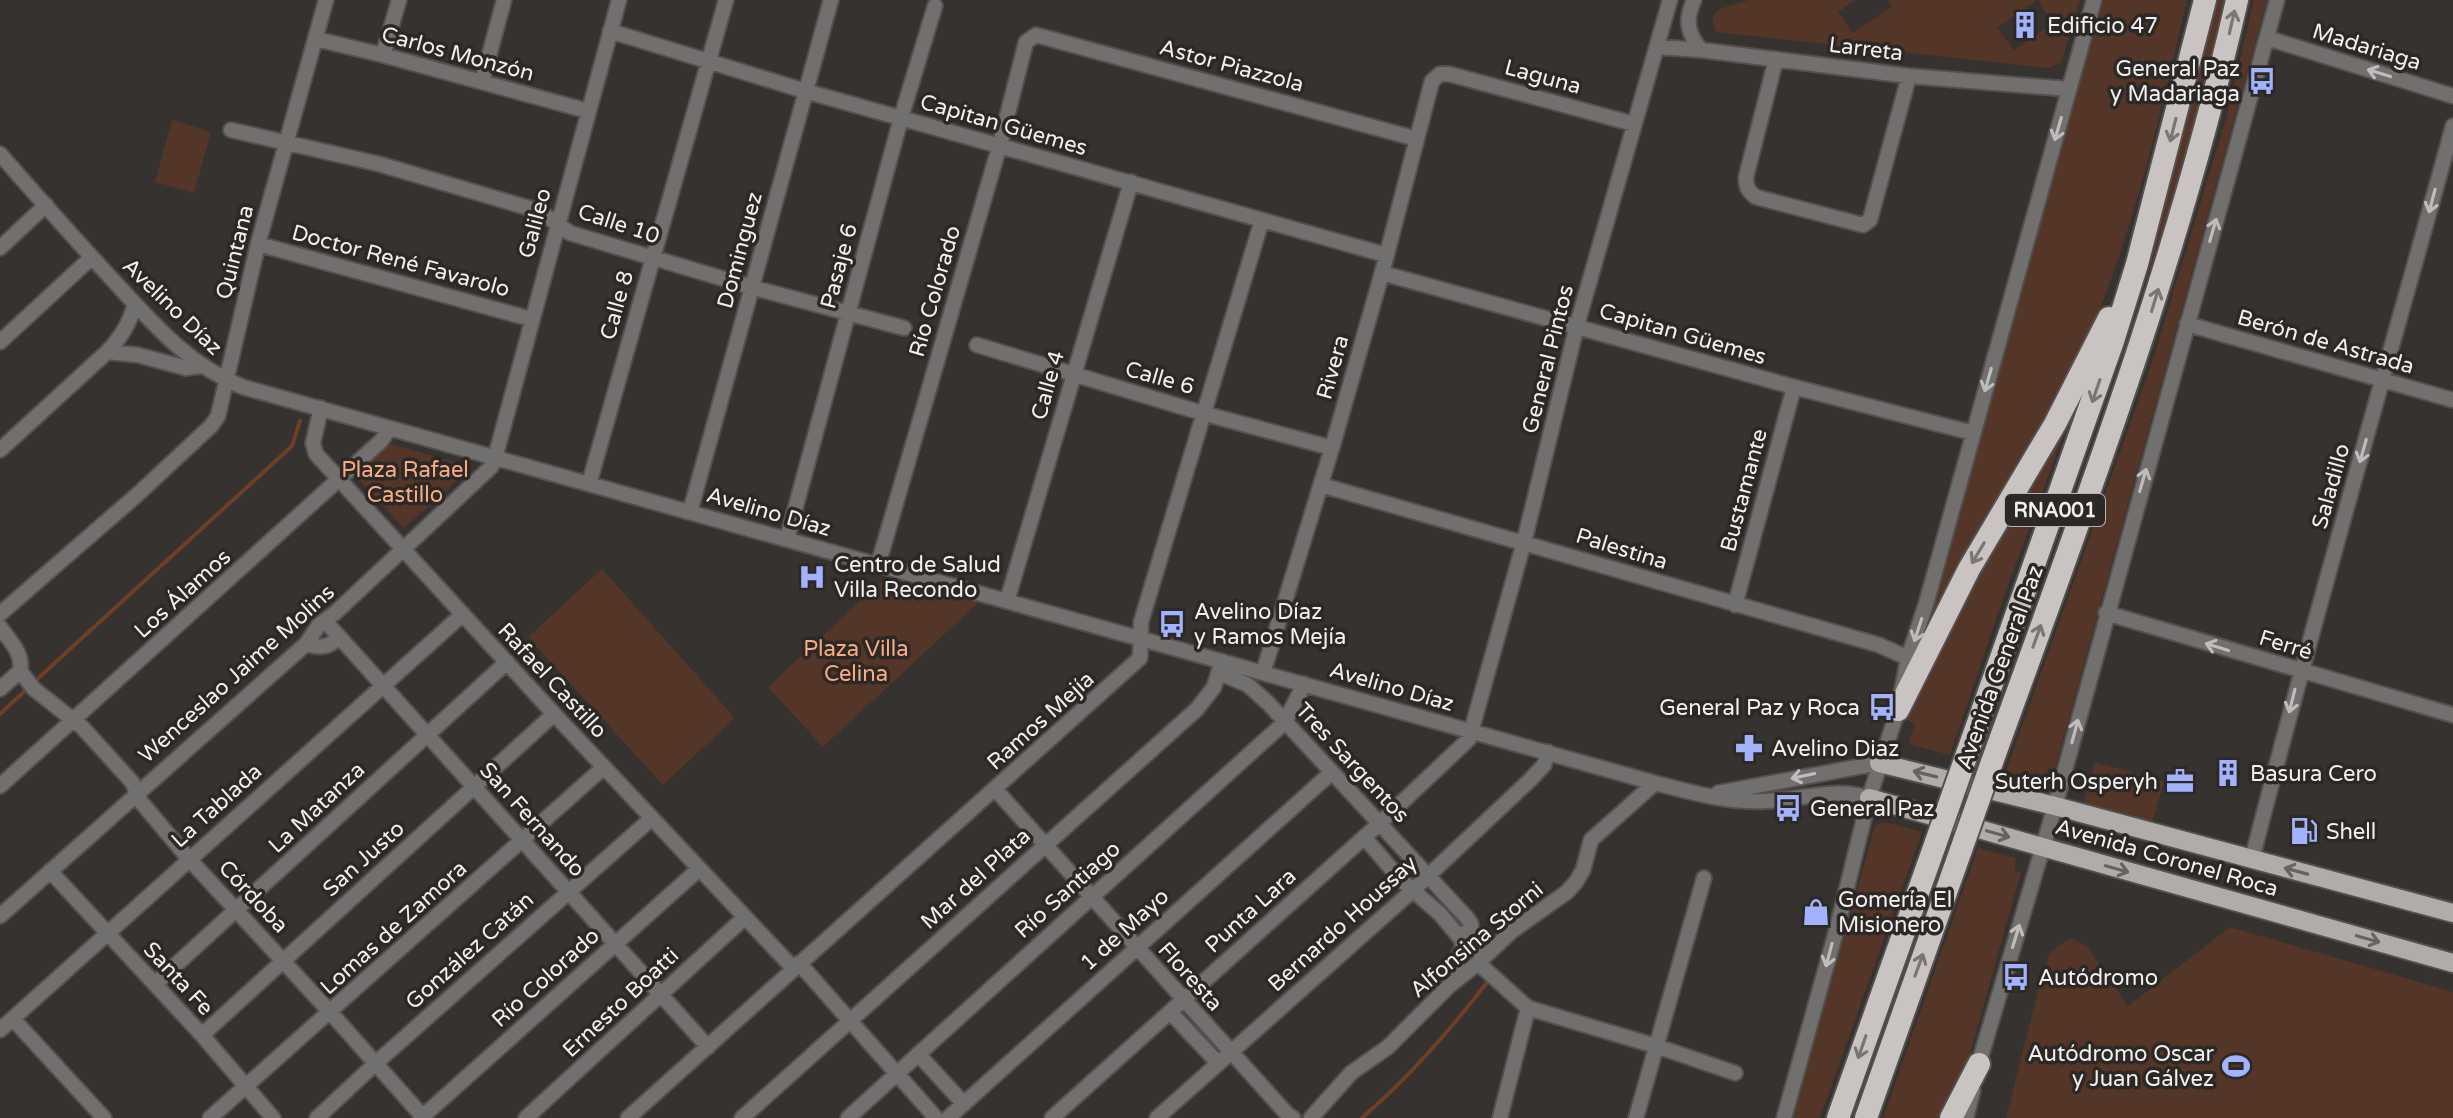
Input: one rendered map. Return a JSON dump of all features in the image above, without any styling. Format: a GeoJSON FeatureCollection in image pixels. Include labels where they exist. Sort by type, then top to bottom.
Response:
{"type":"FeatureCollection","features":[{"type":"Feature","properties":{"kind":"highway","name":"Avenida General Paz"},"geometry":{"type":"LineString","coordinates":[[1838,1118],[2087,419],[2137,264],[2205,0]]}},
{"type":"Feature","properties":{"kind":"highway","name":"Avenida General Paz"},"geometry":{"type":"LineString","coordinates":[[1866,1118],[2150,315],[2200,151],[2237,0]]}},
{"type":"Feature","properties":{"kind":"highway"},"geometry":{"type":"LineString","coordinates":[[1898,710],[1969,569],[2055,424],[2137,264]]}},
{"type":"Feature","properties":{"kind":"highway"},"geometry":{"type":"LineString","coordinates":[[1951,1118],[1979,1064]]}},
{"type":"Feature","properties":{"kind":"main road","name":"Avenida Coronel Roca"},"geometry":{"type":"LineString","coordinates":[[1879,763],[2055,806],[2453,913]]}},
{"type":"Feature","properties":{"kind":"main road","name":"Avenida Coronel Roca"},"geometry":{"type":"LineString","coordinates":[[1869,798],[2453,963]]}},
{"type":"Feature","properties":{"kind":"street","name":"Quintana"},"geometry":{"type":"LineString","coordinates":[[0,614],[138,494],[218,416],[258,244],[326,0]]}},
{"type":"Feature","properties":{"kind":"street"},"geometry":{"type":"LineString","coordinates":[[383,55],[399,0]]}},
{"type":"Feature","properties":{"kind":"street"},"geometry":{"type":"LineString","coordinates":[[482,82],[504,0]]}},
{"type":"Feature","properties":{"kind":"street","name":"Galileo"},"geometry":{"type":"LineString","coordinates":[[495,458],[619,0]]}},
{"type":"Feature","properties":{"kind":"street","name":"Calle 8"},"geometry":{"type":"LineString","coordinates":[[589,484],[726,0]]}},
{"type":"Feature","properties":{"kind":"street","name":"Dominguez"},"geometry":{"type":"LineString","coordinates":[[690,512],[831,0]]}},
{"type":"Feature","properties":{"kind":"street","name":"General Pintos"},"geometry":{"type":"LineString","coordinates":[[1471,731],[1524,542],[1577,325],[1670,0]]}},
{"type":"Feature","properties":{"kind":"street"},"geometry":{"type":"LineString","coordinates":[[1694,0],[1687,24],[1693,41],[1701,50]]}},
{"type":"Feature","properties":{"kind":"street"},"geometry":{"type":"LineString","coordinates":[[1784,1118],[1837,928],[1869,798],[1898,710],[1908,658],[1926,604],[2094,0]]}},
{"type":"Feature","properties":{"kind":"street"},"geometry":{"type":"LineString","coordinates":[[1966,1118],[2277,0]]}},
{"type":"Feature","properties":{"kind":"street","name":"Pasaje 6"},"geometry":{"type":"LineString","coordinates":[[787,539],[901,118],[935,6]]}},
{"type":"Feature","properties":{"kind":"street","name":"Capitan Güemes"},"geometry":{"type":"LineString","coordinates":[[610,31],[805,91],[1386,255]]}},
{"type":"Feature","properties":{"kind":"street","name":"Astor Piazzola"},"geometry":{"type":"LineString","coordinates":[[1036,35],[1417,139]]}},
{"type":"Feature","properties":{"kind":"street","name":"Río Colorado"},"geometry":{"type":"LineString","coordinates":[[878,565],[1000,144],[1026,42],[1036,35]]}},
{"type":"Feature","properties":{"kind":"street","name":"Madariaga"},"geometry":{"type":"LineString","coordinates":[[2267,38],[2453,96]]}},
{"type":"Feature","properties":{"kind":"street","name":"Carlos Monzón"},"geometry":{"type":"LineString","coordinates":[[316,39],[588,111]]}},
{"type":"Feature","properties":{"kind":"street","name":"Larreta"},"geometry":{"type":"LineString","coordinates":[[1658,47],[1909,76],[2069,89]]}},
{"type":"Feature","properties":{"kind":"street"},"geometry":{"type":"LineString","coordinates":[[1776,59],[1746,177],[1749,192],[1756,197],[1863,225],[1870,220],[1909,76]]}},
{"type":"Feature","properties":{"kind":"street","name":"Rivera"},"geometry":{"type":"LineString","coordinates":[[1263,673],[1382,273],[1432,81],[1440,74]]}},
{"type":"Feature","properties":{"kind":"street","name":"Laguna"},"geometry":{"type":"LineString","coordinates":[[1440,74],[1634,124]]}},
{"type":"Feature","properties":{"kind":"street","name":"Saladillo"},"geometry":{"type":"LineString","coordinates":[[2252,859],[2300,672],[2453,126]]}},
{"type":"Feature","properties":{"kind":"street","name":"Calle 10"},"geometry":{"type":"LineString","coordinates":[[231,130],[379,164],[539,211],[570,233],[751,287],[904,328]]}},
{"type":"Feature","properties":{"kind":"street","name":"Avelino Díaz"},"geometry":{"type":"LineString","coordinates":[[1,156],[135,304],[178,347],[225,380],[389,429],[1140,639],[1221,667],[1263,673],[1702,795],[1754,801],[1841,792],[1869,798]]}},
{"type":"Feature","properties":{"kind":"street","name":"Calle 4"},"geometry":{"type":"LineString","coordinates":[[1007,601],[1131,182]]}},
{"type":"Feature","properties":{"kind":"street"},"geometry":{"type":"LineString","coordinates":[[0,248],[46,205]]}},
{"type":"Feature","properties":{"kind":"street","name":"Ramos Mejía"},"geometry":{"type":"LineString","coordinates":[[628,1118],[1140,658],[1141,622],[1262,220]]}},
{"type":"Feature","properties":{"kind":"street","name":"Doctor René Favarolo"},"geometry":{"type":"LineString","coordinates":[[258,244],[531,319]]}},
{"type":"Feature","properties":{"kind":"street"},"geometry":{"type":"LineString","coordinates":[[0,342],[92,257]]}},
{"type":"Feature","properties":{"kind":"street","name":"Capitan Güemes"},"geometry":{"type":"LineString","coordinates":[[1382,273],[1973,433]]}},
{"type":"Feature","properties":{"kind":"street"},"geometry":{"type":"LineString","coordinates":[[0,450],[122,336],[135,304]]}},
{"type":"Feature","properties":{"kind":"street","name":"Berón de Astrada"},"geometry":{"type":"LineString","coordinates":[[2187,324],[2453,400]]}},
{"type":"Feature","properties":{"kind":"street","name":"Calle 6"},"geometry":{"type":"LineString","coordinates":[[977,345],[1202,413],[1332,448]]}},
{"type":"Feature","properties":{"kind":"street"},"geometry":{"type":"LineString","coordinates":[[107,352],[138,355],[186,368],[202,366]]}},
{"type":"Feature","properties":{"kind":"street","name":"Bustamante"},"geometry":{"type":"LineString","coordinates":[[1735,605],[1794,387]]}},
{"type":"Feature","properties":{"kind":"street","name":"Rafael Castillo"},"geometry":{"type":"LineString","coordinates":[[321,408],[313,447],[316,454],[744,918],[850,1021],[936,1118]]}},
{"type":"Feature","properties":{"kind":"street","name":"Los Álamos"},"geometry":{"type":"LineString","coordinates":[[0,786],[339,480],[381,441],[389,429]]}},
{"type":"Feature","properties":{"kind":"street","name":"Wenceslao Jaime Molins"},"geometry":{"type":"LineString","coordinates":[[0,916],[306,644],[313,632],[491,467],[495,458]]}},
{"type":"Feature","properties":{"kind":"street","name":"Palestina"},"geometry":{"type":"LineString","coordinates":[[1321,485],[1879,645],[1908,658]]}},
{"type":"Feature","properties":{"kind":"street","name":"Ferré"},"geometry":{"type":"LineString","coordinates":[[2106,613],[2453,715]]}},
{"type":"Feature","properties":{"kind":"street","name":"La Tablada"},"geometry":{"type":"LineString","coordinates":[[0,1030],[463,614]]}},
{"type":"Feature","properties":{"kind":"street","name":"San Fernando"},"geometry":{"type":"LineString","coordinates":[[325,621],[708,1047]]}},
{"type":"Feature","properties":{"kind":"street"},"geometry":{"type":"LineString","coordinates":[[0,627],[20,656],[27,680],[0,689]]}},
{"type":"Feature","properties":{"kind":"street"},"geometry":{"type":"LineString","coordinates":[[306,644],[325,647],[339,637]]}},
{"type":"Feature","properties":{"kind":"street","name":"La Matanza"},"geometry":{"type":"LineString","coordinates":[[155,984],[507,662]]}},
{"type":"Feature","properties":{"kind":"street","name":"Tres Sargentos"},"geometry":{"type":"LineString","coordinates":[[1221,667],[1248,685],[1285,722],[1468,919],[1471,924],[1465,939],[1412,891],[1364,837]]}},
{"type":"Feature","properties":{"kind":"street","name":"Mar del Plata"},"geometry":{"type":"LineString","coordinates":[[742,1118],[1197,709],[1214,687],[1221,667]]}},
{"type":"Feature","properties":{"kind":"street","name":"Córdoba"},"geometry":{"type":"LineString","coordinates":[[27,680],[82,727],[132,782],[141,802],[189,859],[422,1117]]}},
{"type":"Feature","properties":{"kind":"street","name":"Río Santiago"},"geometry":{"type":"LineString","coordinates":[[848,1118],[1285,722],[1304,684]]}},
{"type":"Feature","properties":{"kind":"street","name":"San Justo"},"geometry":{"type":"LineString","coordinates":[[202,1035],[554,714]]}},
{"type":"Feature","properties":{"kind":"street","name":"Punta Lara"},"geometry":{"type":"LineString","coordinates":[[1052,1118],[1380,823],[1466,743],[1471,731]]}},
{"type":"Feature","properties":{"kind":"street","name":"Bernardo Houssay"},"geometry":{"type":"LineString","coordinates":[[1157,1118],[1412,891],[1530,780],[1544,765],[1548,752]]}},
{"type":"Feature","properties":{"kind":"street","name":"Avelino Díaz"},"geometry":{"type":"LineString","coordinates":[[1702,795],[1879,763]]}},
{"type":"Feature","properties":{"kind":"street","name":"Lomas de Zamora"},"geometry":{"type":"LineString","coordinates":[[210,1118],[604,767]]}},
{"type":"Feature","properties":{"kind":"street","name":"1 de Mayo"},"geometry":{"type":"LineString","coordinates":[[948,1118],[1331,773]]}},
{"type":"Feature","properties":{"kind":"street","name":"Alfonsina Storni"},"geometry":{"type":"LineString","coordinates":[[1311,1118],[1351,1073],[1388,1047],[1459,977],[1512,931],[1567,892],[1583,870],[1591,840],[1655,783]]}},
{"type":"Feature","properties":{"kind":"street","name":"Floresta"},"geometry":{"type":"LineString","coordinates":[[995,789],[1293,1118]]}},
{"type":"Feature","properties":{"kind":"street","name":"González Catán"},"geometry":{"type":"LineString","coordinates":[[317,1118],[652,818]]}},
{"type":"Feature","properties":{"kind":"street","name":"Río Colorado"},"geometry":{"type":"LineString","coordinates":[[422,1117],[699,869]]}},
{"type":"Feature","properties":{"kind":"street","name":"Santa Fe"},"geometry":{"type":"LineString","coordinates":[[50,871],[202,1035],[273,1118]]}},
{"type":"Feature","properties":{"kind":"street"},"geometry":{"type":"LineString","coordinates":[[1636,1118],[1704,878]]}},
{"type":"Feature","properties":{"kind":"street","name":"Ernesto Boatti"},"geometry":{"type":"LineString","coordinates":[[526,1118],[744,918]]}},
{"type":"Feature","properties":{"kind":"street"},"geometry":{"type":"LineString","coordinates":[[1459,977],[1455,966],[1465,939]]}},
{"type":"Feature","properties":{"kind":"street"},"geometry":{"type":"LineString","coordinates":[[1478,963],[1528,1008],[1735,1073]]}},
{"type":"Feature","properties":{"kind":"street"},"geometry":{"type":"LineString","coordinates":[[1500,1118],[1528,1008]]}},
{"type":"Feature","properties":{"kind":"street"},"geometry":{"type":"LineString","coordinates":[[1170,1012],[1218,1063]]}},
{"type":"Feature","properties":{"kind":"street"},"geometry":{"type":"LineString","coordinates":[[13,1019],[104,1118]]}},
{"type":"Feature","properties":{"kind":"street"},"geometry":{"type":"LineString","coordinates":[[918,1054],[964,1104]]}},
{"type":"Feature","properties":{"kind":"green space"},"geometry":{"type":"Polygon","coordinates":[[[1749,0],[1855,0],[1838,12],[1853,33],[1892,7],[1888,0],[2037,0],[1997,28],[2014,50],[2053,23],[2038,0],[2080,0],[2061,63],[2049,68],[1716,32],[1712,18],[1719,9],[1749,0]]]}},
{"type":"Feature","properties":{"kind":"green space"},"geometry":{"type":"Polygon","coordinates":[[[2102,0],[2187,0],[2152,146],[2107,290],[2068,382],[1929,626],[2102,0]]]}},
{"type":"Feature","properties":{"kind":"green space"},"geometry":{"type":"Polygon","coordinates":[[[2216,0],[2225,0],[2209,69],[2181,172],[2148,273],[2216,0]]]}},
{"type":"Feature","properties":{"kind":"green space"},"geometry":{"type":"Polygon","coordinates":[[[2254,0],[2267,0],[2055,769],[2048,768],[2044,781],[2006,771],[2153,360],[2226,119],[2254,0]]]}},
{"type":"Feature","properties":{"kind":"green space"},"geometry":{"type":"Polygon","coordinates":[[[172,120],[211,132],[194,193],[155,182],[172,120]]]}},
{"type":"Feature","properties":{"kind":"green space"},"geometry":{"type":"Polygon","coordinates":[[[2068,422],[1950,755],[1911,745],[1909,741],[1915,724],[1907,720],[1935,645],[2068,422]]]}},
{"type":"Feature","properties":{"kind":"green space","name":"Plaza Rafael Castillo"},"geometry":{"type":"Polygon","coordinates":[[[391,444],[472,467],[404,528],[354,475],[391,444]]]}},
{"type":"Feature","properties":{"kind":"green space"},"geometry":{"type":"Polygon","coordinates":[[[602,569],[735,718],[663,785],[528,637],[602,569]]]}},
{"type":"Feature","properties":{"kind":"green space","name":"Plaza Villa Celina"},"geometry":{"type":"Polygon","coordinates":[[[885,578],[980,601],[823,747],[768,687],[885,578]]]}},
{"type":"Feature","properties":{"kind":"green space"},"geometry":{"type":"Polygon","coordinates":[[[2095,762],[2164,781],[2152,825],[2083,806],[2095,762]]]}},
{"type":"Feature","properties":{"kind":"green space"},"geometry":{"type":"Polygon","coordinates":[[[1886,822],[1922,832],[1820,1118],[1793,1118],[1874,829],[1886,822]]]}},
{"type":"Feature","properties":{"kind":"green space"},"geometry":{"type":"Polygon","coordinates":[[[1978,848],[2016,858],[2014,870],[2021,872],[1963,1079],[1946,1118],[1883,1118],[1978,848]]]}},
{"type":"Feature","properties":{"kind":"green space","name":"Autódromo Oscar y Juan Gálvez"},"geometry":{"type":"Polygon","coordinates":[[[2230,927],[2453,992],[2453,1118],[2006,1118],[2050,952],[2071,938],[2087,947],[2128,1006],[2230,927]]]}},
{"type":"Feature","properties":{"kind":"waterway"},"geometry":{"type":"LineString","coordinates":[[34,682],[292,446],[300,421]]}},
{"type":"Feature","properties":{"kind":"waterway"},"geometry":{"type":"LineString","coordinates":[[0,714],[28,688]]}},
{"type":"Feature","properties":{"kind":"waterway"},"geometry":{"type":"LineString","coordinates":[[1362,1118],[1428,1053],[1488,981]]}},
{"type":"Feature","properties":{"kind":"place","name":"Edificio 47"},"geometry":{"type":"Point","coordinates":[2025,25]}},
{"type":"Feature","properties":{"kind":"place","name":"General Paz y Madariaga"},"geometry":{"type":"Point","coordinates":[2262,81]}},
{"type":"Feature","properties":{"kind":"place","name":"Centro de Salud Villa Recondo"},"geometry":{"type":"Point","coordinates":[812,577]}},
{"type":"Feature","properties":{"kind":"place","name":"Avelino Díaz y Ramos Mejía"},"geometry":{"type":"Point","coordinates":[1172,624]}},
{"type":"Feature","properties":{"kind":"place","name":"General Paz y Roca"},"geometry":{"type":"Point","coordinates":[1882,707]}},
{"type":"Feature","properties":{"kind":"place","name":"Avelino Diaz"},"geometry":{"type":"Point","coordinates":[1749,748]}},
{"type":"Feature","properties":{"kind":"place","name":"Basura Cero"},"geometry":{"type":"Point","coordinates":[2228,773]}},
{"type":"Feature","properties":{"kind":"place","name":"Suterh Osperyh"},"geometry":{"type":"Point","coordinates":[2180,781]}},
{"type":"Feature","properties":{"kind":"place","name":"General Paz"},"geometry":{"type":"Point","coordinates":[1788,808]}},
{"type":"Feature","properties":{"kind":"place","name":"Shell"},"geometry":{"type":"Point","coordinates":[2304,831]}},
{"type":"Feature","properties":{"kind":"place","name":"Gomería El Misionero"},"geometry":{"type":"Point","coordinates":[1816,912]}},
{"type":"Feature","properties":{"kind":"place","name":"Autódromo"},"geometry":{"type":"Point","coordinates":[2016,977]}},
{"type":"Feature","properties":{"kind":"place","name":"Autódromo Oscar y Juan Gálvez"},"geometry":{"type":"Point","coordinates":[2236,1066]}}]}
